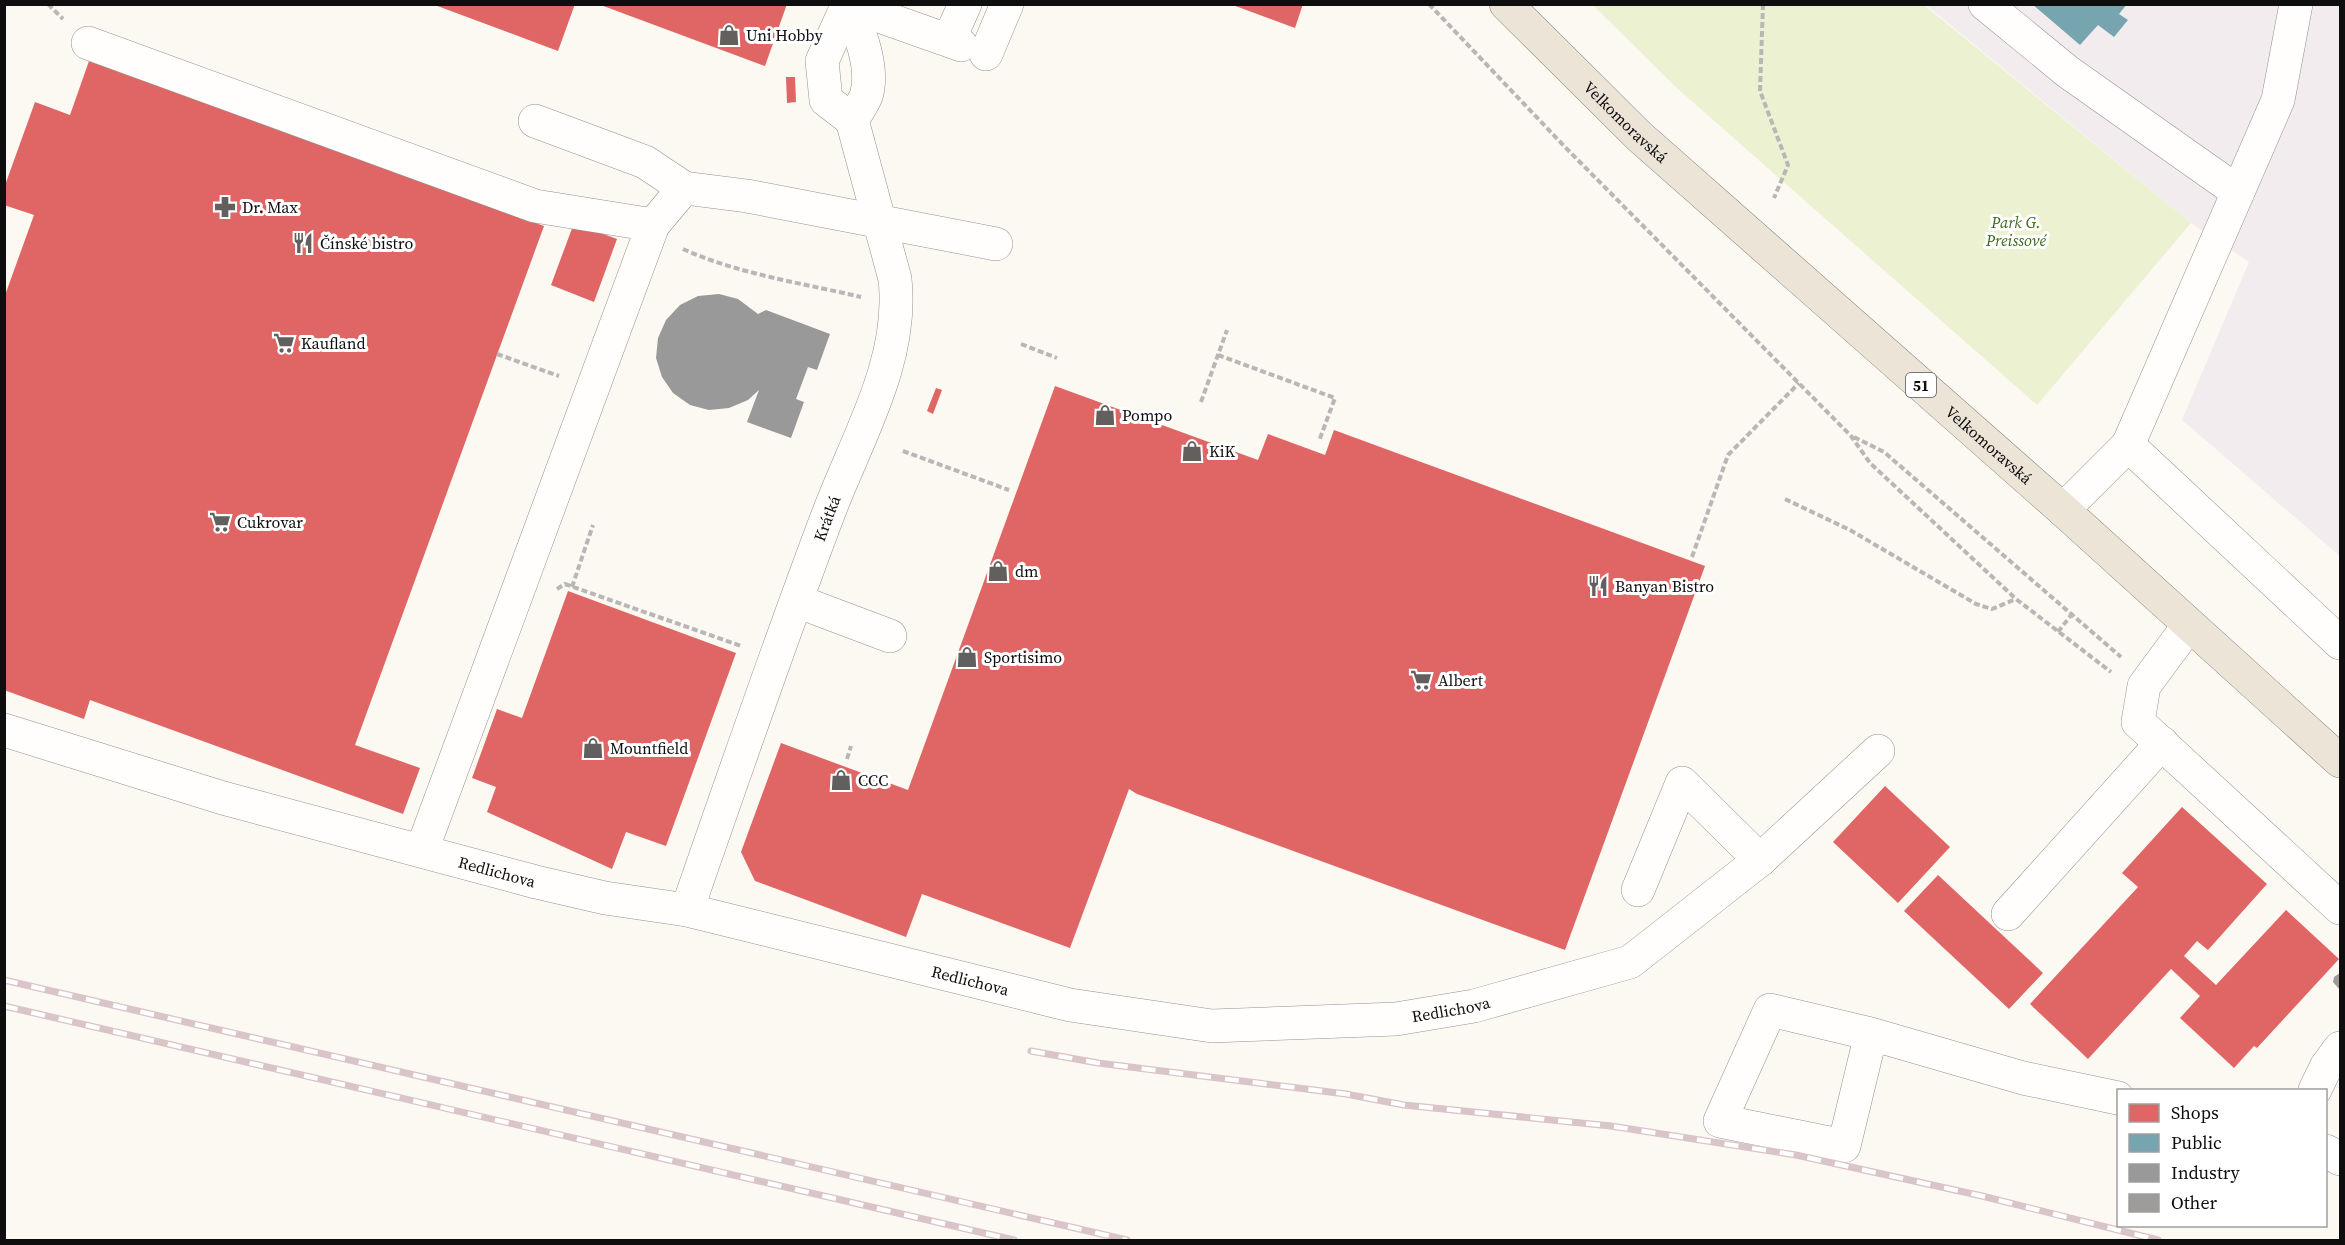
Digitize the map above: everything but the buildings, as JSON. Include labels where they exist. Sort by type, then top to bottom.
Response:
[{"type":"main road","name":"Velkomoravská","points":[[1506,4],[1640,137],[2063,510],[2340,761]]},
{"type":"lane","points":[[965,4],[965,46]]},
{"type":"lane","points":[[965,46],[1007,4]]},
{"type":"lane","points":[[1985,4],[2068,72],[2238,192]]},
{"type":"lane","points":[[2063,510],[2128,445],[2278,100],[2296,4]]},
{"type":"lane","points":[[848,5],[965,46]]},
{"type":"lane","points":[[848,5],[866,45],[866,96],[852,120],[826,100],[822,61],[848,5]]},
{"type":"lane","points":[[88,43],[535,206],[653,225]]},
{"type":"lane","name":"Krátká","points":[[687,910],[797,601],[876,395],[896,329],[898,303],[895,279],[852,120]]},
{"type":"lane","points":[[535,121],[645,162],[684,189],[747,196],[880,223],[935,230],[996,244]]},
{"type":"lane","points":[[422,850],[653,225],[684,189]]},
{"type":"lane","points":[[2128,445],[2340,643]]},
{"type":"lane","points":[[797,601],[890,636]]},
{"type":"lane","points":[[2189,625],[2144,686],[2138,722],[2340,908]]},
{"type":"lane","name":"Redlichova","points":[[4,730],[223,798],[605,898],[687,910],[1070,1005],[1212,1026],[1396,1019],[1474,1006],[1630,962],[1760,860],[1878,751]]},
{"type":"lane","points":[[2008,914],[2162,742]]},
{"type":"lane","points":[[1638,890],[1682,783],[1760,860]]},
{"type":"lane","points":[[1872,1034],[1844,1146],[1720,1121],[1770,1010],[1872,1034],[2023,1078],[2117,1098]]},
{"type":"lane","points":[[2315,1089],[2326,1066],[2340,1048]]},
{"type":"path","points":[[1429,4],[1566,147],[1851,436],[1870,463],[2016,599],[2118,678],[2144,686]]},
{"type":"path","points":[[1763,4],[1760,91],[1788,165],[1774,198]]},
{"type":"path","points":[[653,225],[670,243],[699,257],[866,298]]},
{"type":"path","points":[[1201,402],[1227,330]]},
{"type":"path","points":[[1021,344],[1057,358]]},
{"type":"path","points":[[497,354],[592,388]]},
{"type":"path","points":[[1218,355],[1335,398],[1319,441]]},
{"type":"path","points":[[1692,557],[1728,455],[1799,383]]},
{"type":"path","points":[[1851,436],[1884,452],[2123,659],[2144,686]]},
{"type":"path","points":[[903,451],[1010,490]]},
{"type":"path","points":[[1785,499],[1850,530],[1976,604],[1992,609],[2016,599]]},
{"type":"path","points":[[572,587],[593,525]]},
{"type":"path","points":[[518,589],[540,597],[565,584],[777,658]]},
{"type":"path","points":[[2058,632],[2072,614]]},
{"type":"path","points":[[667,627],[669,621]]},
{"type":"path","points":[[847,759],[850,746]]},
{"type":"shaded area","points":[[1926,5],[2340,5],[2340,556],[2182,420],[2249,262],[2191,223]]},
{"type":"green space","name":"Park G. Preissové","points":[[1593,5],[1924,5],[2191,223],[2037,405],[1678,89]]},
{"type":"railway","points":[[4,980],[1127,1240]]},
{"type":"railway","points":[[4,1006],[1014,1240]]},
{"type":"railway","points":[[1031,1051],[1098,1063],[1346,1094],[1404,1105],[1611,1126],[1796,1155],[1982,1196],[2158,1240]]},
{"type":"place","name":"Uni Hobby","points":[[729,35]]},
{"type":"place","name":"Dr. Max","points":[[225,207]]},
{"type":"place","name":"Čínské bistro","points":[[303,243]]},
{"type":"place","name":"Kaufland","points":[[284,343]]},
{"type":"place","name":"Pompo","points":[[1105,415]]},
{"type":"place","name":"KiK","points":[[1192,451]]},
{"type":"place","name":"Cukrovar","points":[[220,522]]},
{"type":"place","name":"dm","points":[[998,571]]},
{"type":"place","name":"Banyan Bistro","points":[[1598,586]]},
{"type":"place","name":"Sportisimo","points":[[967,657]]},
{"type":"place","name":"Albert","points":[[1421,680]]},
{"type":"place","name":"Mountfield","points":[[593,748]]},
{"type":"place","name":"CCC","points":[[841,780]]}]
